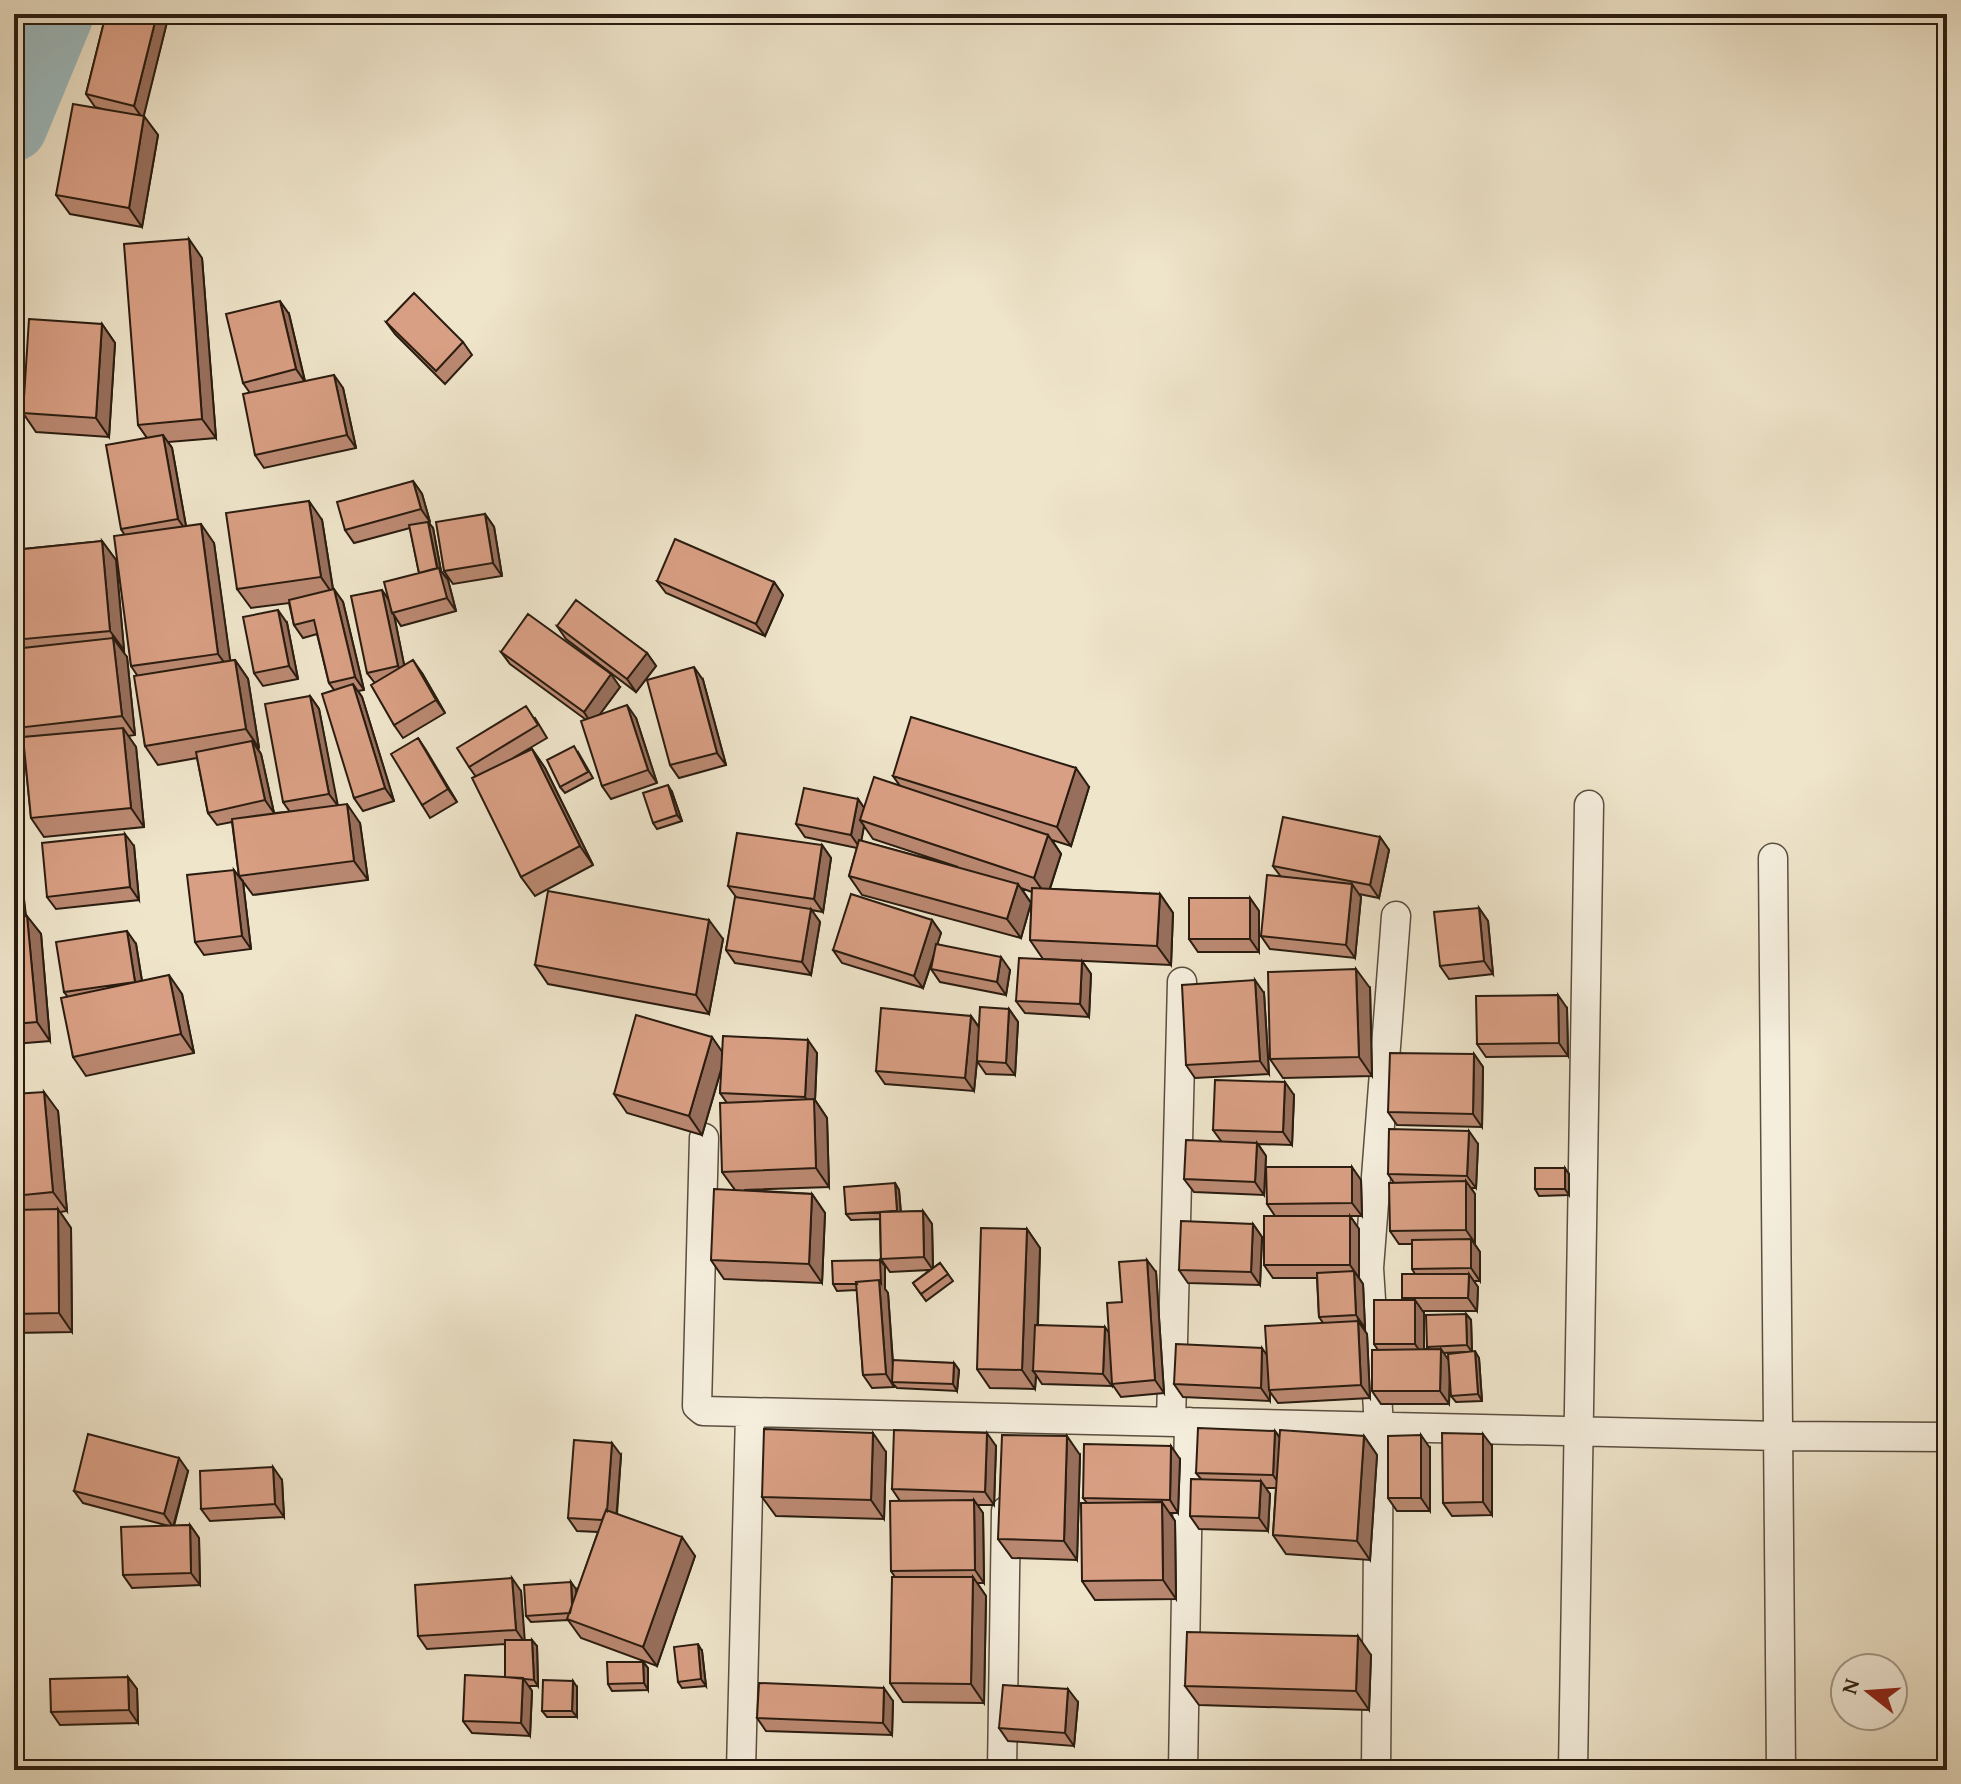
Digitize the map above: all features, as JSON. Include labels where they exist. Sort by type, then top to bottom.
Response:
[{"type":"street","points":[[1573,1770],[1589,805]]},
{"type":"street","points":[[1773,858],[1781,1770]]},
{"type":"street","points":[[1376,1770],[1379,1426],[1369,1268],[1396,916]]},
{"type":"street","points":[[1182,982],[1180,1422],[1183,1770]]},
{"type":"street","points":[[704,1138],[697,1406],[703,1411],[1779,1436],[1947,1437]]},
{"type":"street","points":[[741,1770],[750,1414]]},
{"type":"street","points":[[1007,1451],[1008,1419]]},
{"type":"street","points":[[1002,1770],[1007,1483]]},
{"type":"building","points":[[106,14],[157,14],[134,106],[86,94]]},
{"type":"building","points":[[73,104],[144,116],[129,208],[56,195]]},
{"type":"building","points":[[189,239],[202,419],[138,425],[124,244]]},
{"type":"building","points":[[414,293],[463,342],[436,371],[386,322]]},
{"type":"building","points":[[280,301],[296,369],[243,383],[226,314]]},
{"type":"building","points":[[29,319],[102,324],[96,418],[23,413]]},
{"type":"building","points":[[334,375],[347,435],[255,455],[243,394]]},
{"type":"building","points":[[163,435],[178,519],[121,529],[106,445]]},
{"type":"building","points":[[413,481],[421,509],[345,530],[337,502]]},
{"type":"building","points":[[309,501],[321,577],[237,589],[226,513]]},
{"type":"building","points":[[485,514],[493,563],[444,571],[436,522]]},
{"type":"building","points":[[428,522],[437,568],[419,573],[409,525]]},
{"type":"building","points":[[201,524],[218,654],[131,666],[114,536]]},
{"type":"building","points":[[675,539],[774,582],[756,624],[657,581]]},
{"type":"building","points":[[102,541],[110,631],[14,640],[14,550]]},
{"type":"building","points":[[439,568],[447,598],[392,613],[384,582]]},
{"type":"building","points":[[334,589],[355,677],[329,683],[314,620],[294,625],[289,600]]},
{"type":"building","points":[[382,590],[398,666],[367,673],[351,596]]},
{"type":"building","points":[[576,600],[647,653],[627,679],[557,626]]},
{"type":"building","points":[[278,610],[289,666],[254,673],[243,617]]},
{"type":"building","points":[[528,614],[611,674],[584,712],[501,652]]},
{"type":"building","points":[[113,638],[122,716],[17,728],[14,649]]},
{"type":"building","points":[[235,660],[246,729],[145,746],[134,676]]},
{"type":"building","points":[[413,660],[436,700],[394,725],[371,685]]},
{"type":"building","points":[[694,667],[717,753],[670,765],[647,680]]},
{"type":"building","points":[[353,684],[385,788],[354,798],[322,694]]},
{"type":"building","points":[[310,696],[329,794],[283,802],[265,704]]},
{"type":"building","points":[[627,705],[648,770],[602,786],[581,721]]},
{"type":"building","points":[[526,706],[538,725],[469,767],[457,748]]},
{"type":"building","points":[[911,717],[1076,768],[1057,827],[893,776]]},
{"type":"building","points":[[123,728],[131,808],[31,818],[23,737]]},
{"type":"building","points":[[418,738],[448,789],[422,805],[391,754]]},
{"type":"building","points":[[252,741],[265,800],[208,813],[196,752]]},
{"type":"building","points":[[574,746],[588,772],[560,787],[547,760]]},
{"type":"building","points":[[532,749],[580,846],[521,877],[472,778]]},
{"type":"building","points":[[874,777],[1048,835],[1034,878],[860,820]]},
{"type":"building","points":[[668,785],[677,815],[653,823],[643,793]]},
{"type":"building","points":[[804,788],[858,799],[851,835],[796,824]]},
{"type":"building","points":[[347,804],[354,861],[239,876],[232,819]]},
{"type":"building","points":[[1283,817],[1380,837],[1370,885],[1273,866]]},
{"type":"building","points":[[737,833],[822,845],[814,899],[728,886]]},
{"type":"building","points":[[125,834],[130,887],[47,897],[42,843]]},
{"type":"building","points":[[859,840],[1018,884],[1007,919],[849,876]]},
{"type":"building","points":[[234,870],[242,936],[195,942],[187,875]]},
{"type":"building","points":[[1267,875],[1352,884],[1346,945],[1261,936]]},
{"type":"building","points":[[14,880],[18,916],[14,916]]},
{"type":"building","points":[[1032,888],[1160,894],[1157,946],[1030,940]]},
{"type":"building","points":[[548,891],[709,920],[696,995],[535,965]]},
{"type":"building","points":[[851,894],[932,920],[914,976],[833,950]]},
{"type":"building","points":[[735,897],[811,909],[802,962],[726,950]]},
{"type":"building","points":[[1189,898],[1250,898],[1250,939],[1189,939]]},
{"type":"building","points":[[1479,908],[1484,961],[1440,966],[1434,912]]},
{"type":"building","points":[[27,916],[37,1022],[14,1024],[14,917]]},
{"type":"building","points":[[127,931],[135,982],[64,992],[56,942]]},
{"type":"building","points":[[936,944],[1001,957],[997,982],[931,969]]},
{"type":"building","points":[[1019,958],[1082,961],[1080,1004],[1016,1001]]},
{"type":"building","points":[[1356,969],[1359,1057],[1270,1059],[1268,972]]},
{"type":"building","points":[[169,975],[181,1034],[73,1057],[61,998]]},
{"type":"building","points":[[1255,980],[1260,1061],[1186,1065],[1182,985]]},
{"type":"building","points":[[1558,995],[1559,1043],[1477,1044],[1476,996]]},
{"type":"building","points":[[980,1007],[1009,1009],[1006,1063],[977,1061]]},
{"type":"building","points":[[881,1008],[971,1016],[965,1078],[876,1071]]},
{"type":"building","points":[[636,1015],[712,1037],[689,1116],[614,1094]]},
{"type":"building","points":[[723,1036],[808,1040],[805,1097],[720,1093]]},
{"type":"building","points":[[1390,1053],[1474,1054],[1473,1114],[1388,1112]]},
{"type":"building","points":[[1215,1080],[1285,1082],[1283,1132],[1213,1130]]},
{"type":"building","points":[[44,1092],[53,1192],[14,1196],[14,1094]]},
{"type":"building","points":[[814,1099],[816,1168],[722,1172],[720,1103]]},
{"type":"building","points":[[1389,1129],[1469,1131],[1467,1176],[1388,1174]]},
{"type":"building","points":[[1186,1140],[1257,1143],[1255,1182],[1184,1179]]},
{"type":"building","points":[[1266,1167],[1352,1167],[1352,1203],[1267,1204]]},
{"type":"building","points":[[1535,1168],[1565,1168],[1565,1189],[1535,1189]]},
{"type":"building","points":[[1466,1181],[1466,1230],[1390,1231],[1389,1183]]},
{"type":"building","points":[[895,1183],[897,1211],[846,1214],[844,1187]]},
{"type":"building","points":[[714,1189],[812,1194],[809,1264],[711,1260]]},
{"type":"building","points":[[58,1209],[59,1313],[14,1314],[14,1210]]},
{"type":"building","points":[[923,1211],[924,1257],[881,1259],[880,1212]]},
{"type":"building","points":[[1264,1216],[1350,1216],[1350,1265],[1264,1265]]},
{"type":"building","points":[[1181,1221],[1253,1224],[1251,1272],[1179,1270]]},
{"type":"building","points":[[981,1228],[1027,1229],[1022,1370],[977,1369]]},
{"type":"building","points":[[1471,1239],[1471,1268],[1412,1269],[1412,1240]]},
{"type":"building","points":[[880,1260],[881,1283],[879,1280],[833,1284],[832,1261]]},
{"type":"building","points":[[1147,1260],[1155,1380],[1112,1384],[1107,1303],[1122,1302],[1119,1262]]},
{"type":"building","points":[[940,1263],[948,1274],[921,1294],[913,1283]]},
{"type":"building","points":[[1354,1271],[1356,1315],[1319,1317],[1317,1273]]},
{"type":"building","points":[[1402,1274],[1469,1274],[1468,1298],[1402,1298]]},
{"type":"building","points":[[879,1280],[886,1374],[863,1375],[856,1282]]},
{"type":"building","points":[[1374,1300],[1415,1300],[1415,1344],[1374,1344]]},
{"type":"building","points":[[1466,1314],[1467,1345],[1427,1347],[1426,1315]]},
{"type":"building","points":[[1358,1321],[1361,1385],[1269,1390],[1265,1326]]},
{"type":"building","points":[[1035,1325],[1105,1327],[1103,1374],[1033,1371]]},
{"type":"building","points":[[1176,1344],[1262,1348],[1261,1388],[1174,1384]]},
{"type":"building","points":[[1441,1349],[1440,1391],[1372,1391],[1372,1350]]},
{"type":"building","points":[[1475,1351],[1478,1394],[1451,1396],[1448,1354]]},
{"type":"building","points":[[893,1360],[954,1363],[953,1384],[892,1382]]},
{"type":"building","points":[[1198,1428],[1275,1431],[1273,1475],[1196,1473]]},
{"type":"building","points":[[764,1429],[873,1433],[871,1500],[762,1497]]},
{"type":"building","points":[[894,1430],[987,1433],[985,1492],[892,1489]]},
{"type":"building","points":[[1280,1430],[1364,1436],[1357,1541],[1273,1535]]},
{"type":"building","points":[[1442,1433],[1483,1434],[1483,1502],[1443,1503]]},
{"type":"building","points":[[88,1434],[179,1458],[164,1514],[74,1491]]},
{"type":"building","points":[[1002,1435],[1067,1436],[1064,1541],[998,1539]]},
{"type":"building","points":[[1421,1435],[1421,1498],[1388,1498],[1388,1436]]},
{"type":"building","points":[[574,1440],[612,1443],[607,1511],[602,1520],[568,1518]]},
{"type":"building","points":[[1084,1444],[1171,1446],[1170,1500],[1083,1498]]},
{"type":"building","points":[[273,1467],[275,1504],[201,1509],[200,1471]]},
{"type":"building","points":[[1191,1479],[1261,1481],[1259,1518],[1190,1516]]},
{"type":"building","points":[[974,1500],[975,1570],[891,1571],[890,1501]]},
{"type":"building","points":[[1162,1502],[1163,1580],[1082,1581],[1081,1503]]},
{"type":"building","points":[[606,1510],[682,1537],[643,1647],[567,1619]]},
{"type":"building","points":[[190,1525],[191,1573],[123,1575],[121,1527]]},
{"type":"building","points":[[892,1577],[973,1577],[971,1684],[890,1683]]},
{"type":"building","points":[[512,1578],[516,1630],[418,1636],[415,1585]]},
{"type":"building","points":[[571,1582],[570,1613],[526,1616],[524,1585]]},
{"type":"building","points":[[1187,1632],[1358,1636],[1356,1691],[1185,1686]]},
{"type":"building","points":[[505,1640],[532,1640],[534,1680],[505,1677]]},
{"type":"building","points":[[698,1644],[701,1679],[678,1682],[674,1647]]},
{"type":"building","points":[[607,1662],[643,1662],[644,1683],[608,1684]]},
{"type":"building","points":[[465,1675],[523,1678],[521,1723],[463,1721]]},
{"type":"building","points":[[128,1677],[129,1710],[51,1712],[50,1679]]},
{"type":"building","points":[[543,1680],[573,1681],[572,1711],[542,1711]]},
{"type":"building","points":[[759,1683],[884,1688],[883,1723],[757,1718]]},
{"type":"building","points":[[1003,1685],[1068,1689],[1065,1733],[999,1728]]},
{"type":"waterway","points":[[14,128],[61,14]]}]
